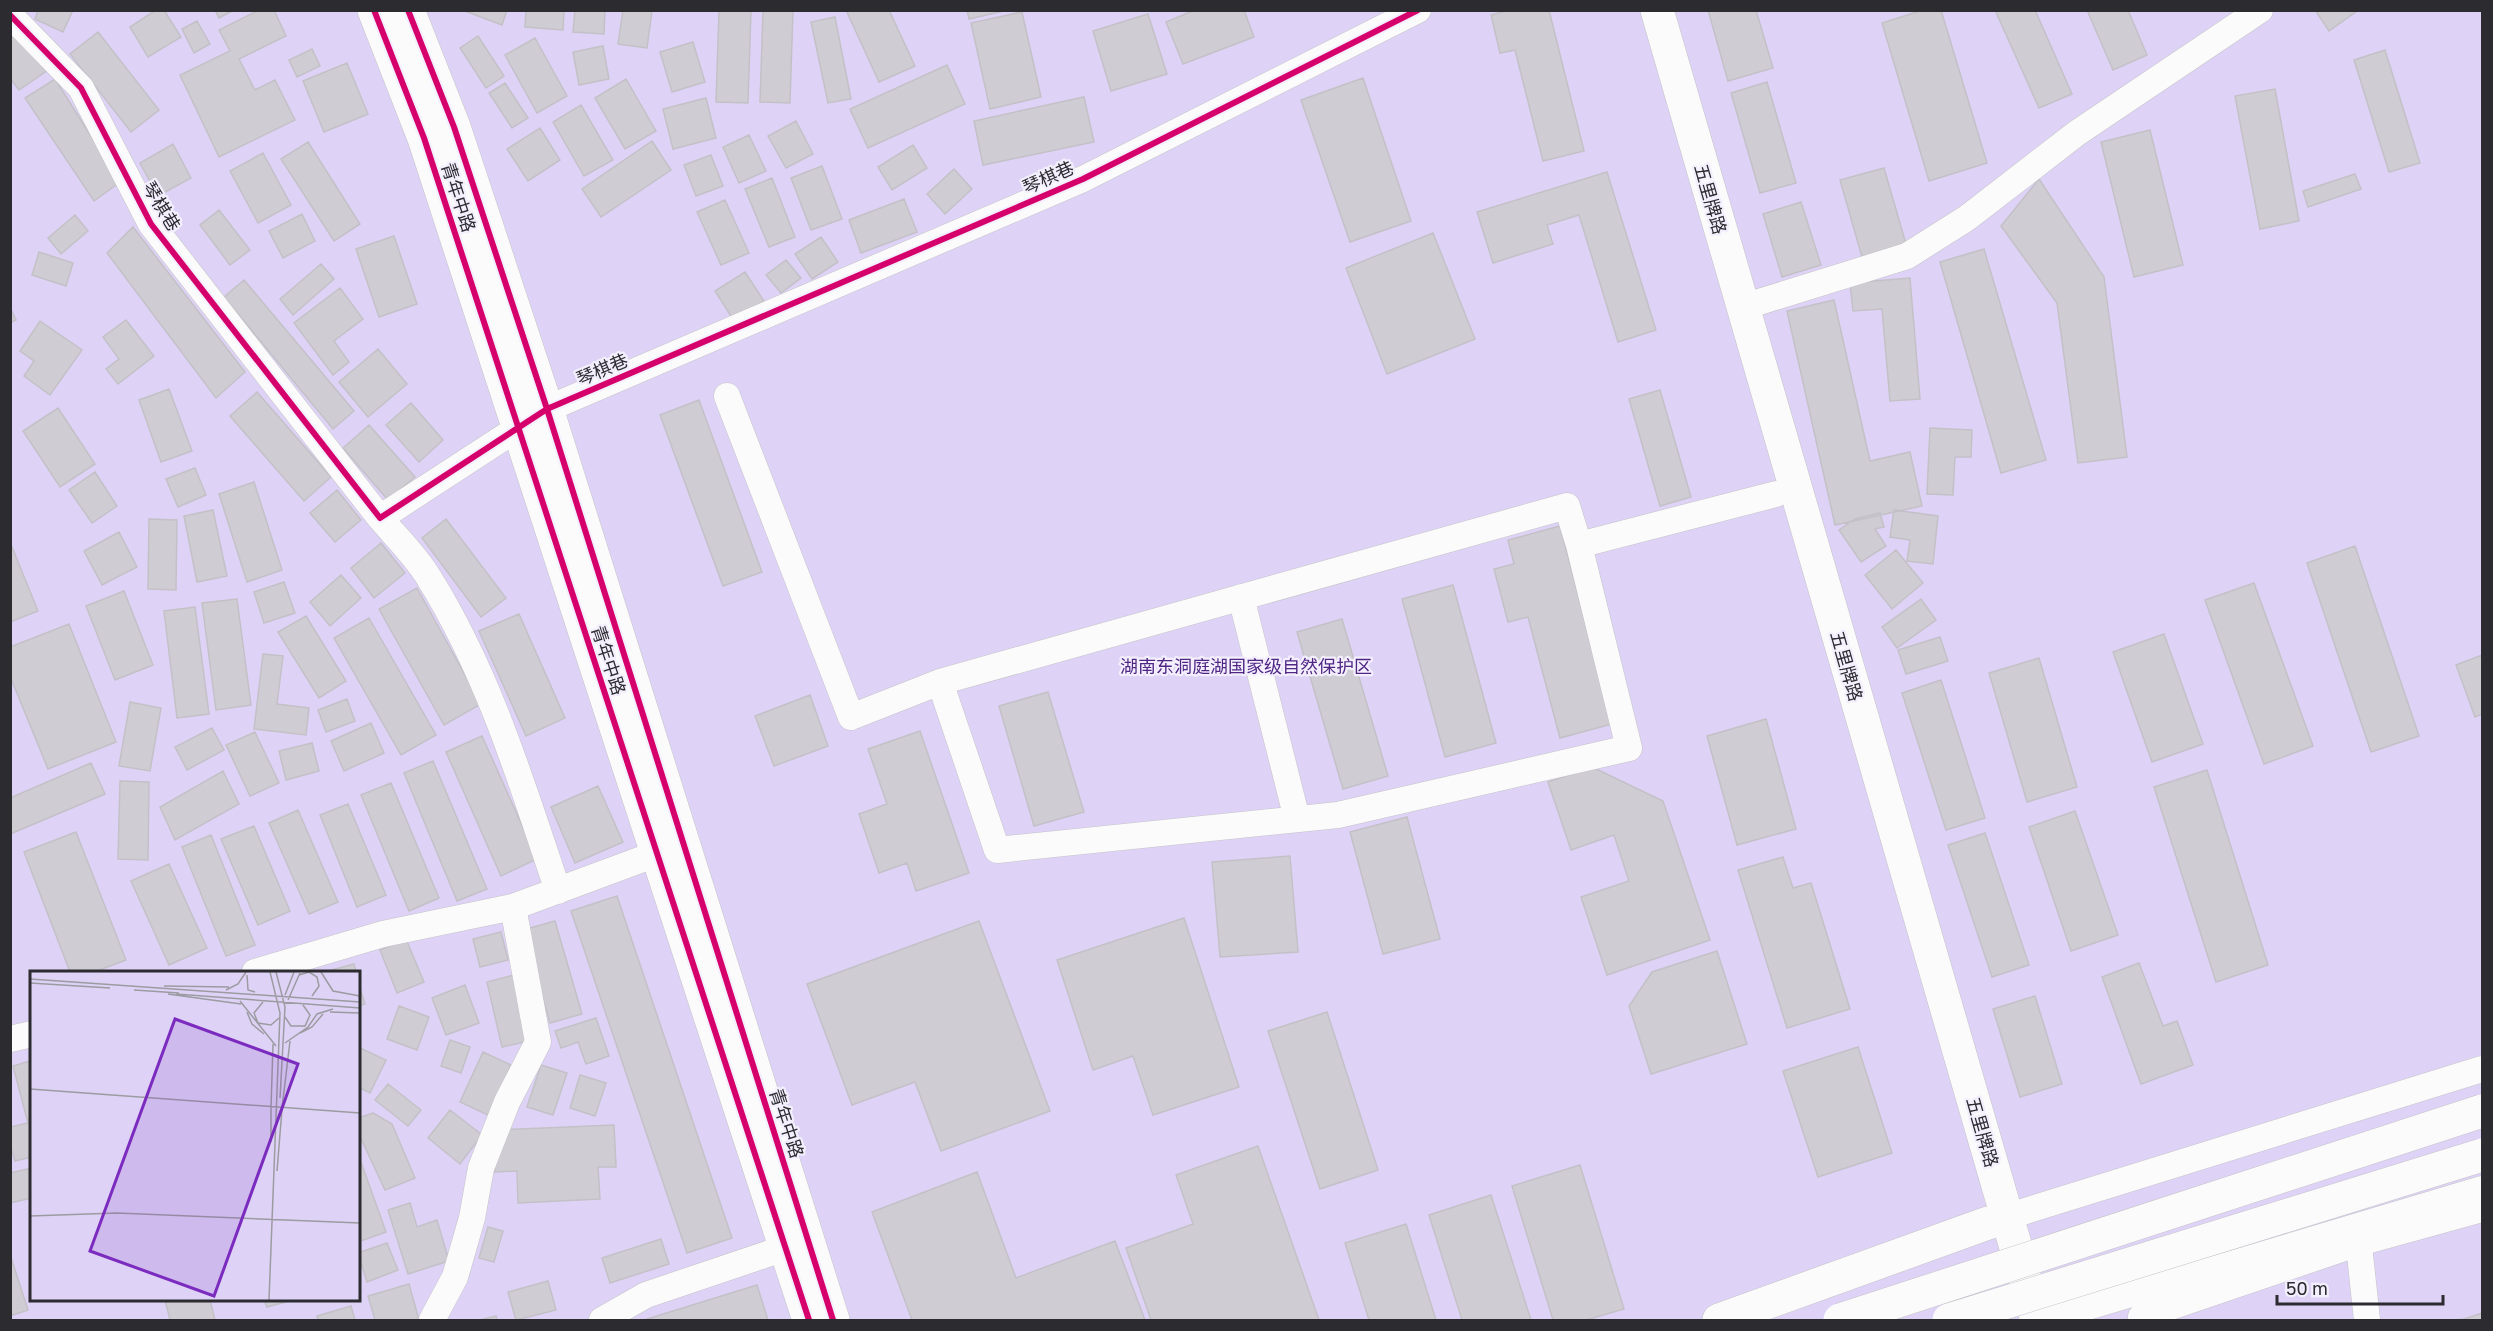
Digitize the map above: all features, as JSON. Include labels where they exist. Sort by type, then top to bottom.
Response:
[{"type":"main road","name":"青年中路","points":[[374,10],[424,138],[808,1320]]},
{"type":"main road","name":"青年中路","points":[[408,10],[454,127],[547,409],[833,1320]]},
{"type":"main road","name":"五里牌路","points":[[1636,10],[1776,494],[1997,1219],[2037,1320]]},
{"type":"main road","name":"五里牌路","points":[[1657,10],[1743,308],[1997,1219],[2016,1320]]},
{"type":"main road","points":[[1840,1320],[2482,1111]]},
{"type":"main road","points":[[1949,1320],[2482,1155]]},
{"type":"main road","points":[[1719,1320],[1997,1219]]},
{"type":"street","name":"琴棋巷","points":[[10,15],[81,88],[151,224],[380,518],[547,409],[1083,179],[1418,10]]},
{"type":"street","points":[[1743,308],[1907,256],[1967,218],[2077,134],[2260,10]]},
{"type":"street","points":[[727,396],[851,717],[940,682],[1568,506],[1629,748],[1338,815],[997,850],[940,682]]},
{"type":"street","points":[[1579,546],[1776,494]]},
{"type":"street","points":[[380,518],[428,575],[465,640],[499,719],[558,891]]},
{"type":"street","points":[[1241,597],[1297,819]]},
{"type":"street","points":[[258,971],[383,934],[513,907],[656,854]]},
{"type":"street","points":[[432,1320],[455,1277],[472,1218],[481,1168],[507,1102],[538,1042],[513,907]]},
{"type":"street","points":[[10,1039],[30,1034]]},
{"type":"street","points":[[1997,1219],[2482,1069]]},
{"type":"street","points":[[2141,1317],[2482,1189]]},
{"type":"street","points":[[2044,1320],[2358,1235],[2482,1209]]},
{"type":"street","points":[[2358,1235],[2367,1320]]},
{"type":"street","points":[[602,1320],[646,1295],[785,1248]]},
{"type":"green space","name":"湖南东洞庭湖国家级自然保护区","points":[[10,11],[2482,11],[2482,1320],[11,1320]]},
{"type":"building","points":[[38,10],[73,10],[63,32],[35,19]]},
{"type":"building","points":[[156,10],[164,10],[181,37],[148,57],[130,27]]},
{"type":"building","points":[[215,10],[234,10],[219,18]]},
{"type":"building","points":[[259,10],[274,10],[286,36],[239,59],[255,90],[275,80],[295,120],[219,157],[180,75],[230,51],[219,30]]},
{"type":"building","points":[[462,10],[507,10],[502,25]]},
{"type":"building","points":[[526,10],[564,10],[563,30],[525,27]]},
{"type":"building","points":[[575,10],[605,10],[604,34],[573,32]]},
{"type":"building","points":[[623,10],[652,11],[647,48],[618,44]]},
{"type":"building","points":[[719,10],[751,10],[748,103],[716,102]]},
{"type":"building","points":[[763,10],[793,10],[790,103],[760,102]]},
{"type":"building","points":[[846,10],[889,10],[915,66],[879,82]]},
{"type":"building","points":[[967,10],[1008,10],[969,19]]},
{"type":"building","points":[[1195,10],[1244,10],[1254,37],[1183,64],[1166,22]]},
{"type":"building","points":[[1510,10],[1549,10],[1584,151],[1543,161],[1515,50],[1500,53],[1491,15]]},
{"type":"building","points":[[1708,10],[1756,10],[1773,68],[1728,81]]},
{"type":"building","points":[[1923,10],[1941,10],[1987,163],[1929,181],[1882,23]]},
{"type":"building","points":[[1995,10],[2035,10],[2072,94],[2039,108]]},
{"type":"building","points":[[2087,10],[2128,10],[2147,55],[2113,70]]},
{"type":"building","points":[[2315,10],[2357,10],[2357,11],[2329,31]]},
{"type":"building","points":[[1022,12],[1041,97],[990,109],[971,23]]},
{"type":"building","points":[[1148,14],[1167,74],[1111,91],[1093,31]]},
{"type":"building","points":[[835,17],[851,99],[828,103],[811,22]]},
{"type":"building","points":[[197,21],[210,44],[194,53],[182,29]]},
{"type":"building","points":[[10,27],[48,70],[19,90],[10,78]]},
{"type":"building","points":[[98,32],[159,110],[131,132],[70,54]]},
{"type":"building","points":[[478,36],[504,76],[486,88],[460,48]]},
{"type":"building","points":[[535,38],[567,96],[537,113],[505,55]]},
{"type":"building","points":[[693,42],[705,82],[672,92],[660,52]]},
{"type":"building","points":[[603,46],[609,79],[579,85],[573,52]]},
{"type":"building","points":[[312,49],[320,66],[297,77],[289,60]]},
{"type":"building","points":[[2385,50],[2420,163],[2389,172],[2354,60]]},
{"type":"building","points":[[347,63],[368,114],[324,132],[303,81]]},
{"type":"building","points":[[947,65],[965,104],[868,148],[850,109]]},
{"type":"building","points":[[1363,78],[1411,221],[1350,242],[1301,100]]},
{"type":"building","points":[[55,79],[120,182],[94,201],[25,98]]},
{"type":"building","points":[[626,79],[656,131],[625,149],[595,98]]},
{"type":"building","points":[[1767,82],[1796,183],[1760,193],[1731,93]]},
{"type":"building","points":[[505,83],[528,118],[512,128],[489,93]]},
{"type":"building","points":[[2275,89],[2299,221],[2260,229],[2235,96]]},
{"type":"building","points":[[1084,97],[1094,142],[983,165],[974,121]]},
{"type":"building","points":[[706,98],[716,138],[673,149],[663,109]]},
{"type":"building","points":[[581,105],[613,160],[584,176],[553,122]]},
{"type":"building","points":[[796,121],[813,154],[786,168],[768,136]]},
{"type":"building","points":[[540,128],[560,160],[528,181],[507,149]]},
{"type":"building","points":[[2150,130],[2183,265],[2134,277],[2101,142]]},
{"type":"building","points":[[749,135],[766,171],[739,183],[723,147]]},
{"type":"building","points":[[652,141],[671,170],[601,217],[582,189]]},
{"type":"building","points":[[308,142],[360,224],[334,241],[281,159]]},
{"type":"building","points":[[173,144],[191,178],[158,196],[140,163]]},
{"type":"building","points":[[913,145],[927,168],[892,190],[878,167]]},
{"type":"building","points":[[263,153],[291,205],[258,223],[230,171]]},
{"type":"building","points":[[711,155],[723,186],[696,196],[684,165]]},
{"type":"building","points":[[822,166],[842,219],[811,230],[791,178]]},
{"type":"building","points":[[1884,168],[1906,244],[1862,257],[1840,180]]},
{"type":"building","points":[[954,169],[972,189],[945,214],[927,194]]},
{"type":"building","points":[[1607,172],[1656,330],[1618,342],[1579,215],[1547,225],[1553,244],[1493,263],[1477,212]]},
{"type":"building","points":[[2355,174],[2361,189],[2308,207],[2303,191]]},
{"type":"building","points":[[772,178],[795,237],[769,247],[745,189]]},
{"type":"building","points":[[2039,179],[2104,277],[2127,457],[2078,463],[2057,303],[2001,226]]},
{"type":"building","points":[[904,199],[917,232],[861,253],[849,220]]},
{"type":"building","points":[[725,200],[749,253],[721,265],[697,212]]},
{"type":"building","points":[[1801,202],[1821,265],[1782,277],[1763,214]]},
{"type":"building","points":[[219,210],[250,250],[230,265],[200,225]]},
{"type":"building","points":[[302,214],[315,241],[283,258],[269,231]]},
{"type":"building","points":[[75,215],[88,231],[61,254],[48,238]]},
{"type":"building","points":[[133,227],[245,372],[216,398],[107,253]]},
{"type":"building","points":[[1433,233],[1475,339],[1387,374],[1346,268]]},
{"type":"building","points":[[394,236],[417,304],[379,317],[356,249]]},
{"type":"building","points":[[821,237],[838,262],[812,279],[795,254]]},
{"type":"building","points":[[1984,249],[2046,460],[2001,473],[1940,262]]},
{"type":"building","points":[[39,252],[73,263],[66,286],[32,275]]},
{"type":"building","points":[[786,260],[801,278],[781,293],[766,275]]},
{"type":"building","points":[[321,264],[334,279],[293,315],[280,299]]},
{"type":"building","points":[[745,272],[764,301],[734,321],[715,291]]},
{"type":"building","points":[[1910,278],[1920,399],[1890,401],[1882,309],[1853,311],[1850,283]]},
{"type":"building","points":[[244,280],[354,411],[333,429],[224,297]]},
{"type":"building","points":[[340,288],[363,319],[334,341],[349,362],[333,375],[294,323]]},
{"type":"building","points":[[1834,300],[1870,461],[1910,452],[1922,506],[1835,525],[1787,311]]},
{"type":"building","points":[[10,307],[16,320],[10,323]]},
{"type":"building","points":[[126,320],[154,356],[118,384],[106,369],[119,359],[103,337]]},
{"type":"building","points":[[40,321],[82,350],[50,395],[24,376],[34,361],[20,351]]},
{"type":"building","points":[[378,349],[407,384],[368,417],[339,382]]},
{"type":"building","points":[[169,389],[192,451],[161,462],[139,400]]},
{"type":"building","points":[[1660,390],[1691,497],[1660,506],[1629,399]]},
{"type":"building","points":[[257,392],[331,477],[304,501],[230,416]]},
{"type":"building","points":[[699,400],[762,572],[723,586],[660,415]]},
{"type":"building","points":[[411,403],[443,440],[419,462],[386,425]]},
{"type":"building","points":[[58,408],[95,464],[60,487],[23,431]]},
{"type":"building","points":[[369,425],[415,477],[388,500],[343,448]]},
{"type":"building","points":[[1930,428],[1972,430],[1971,457],[1955,457],[1953,495],[1927,494]]},
{"type":"building","points":[[195,468],[206,495],[178,507],[166,479]]},
{"type":"building","points":[[95,472],[117,506],[92,523],[69,490]]},
{"type":"building","points":[[254,482],[282,570],[247,582],[219,494]]},
{"type":"building","points":[[337,490],[361,520],[335,542],[310,513]]},
{"type":"building","points":[[213,510],[227,576],[197,582],[184,516]]},
{"type":"building","points":[[1894,510],[1938,516],[1933,564],[1907,561],[1910,540],[1890,537]]},
{"type":"building","points":[[1880,513],[1884,527],[1875,529],[1886,546],[1861,562],[1839,530],[1855,519]]},
{"type":"building","points":[[149,519],[177,520],[176,590],[148,589]]},
{"type":"building","points":[[446,519],[506,598],[481,617],[422,538]]},
{"type":"building","points":[[1560,526],[1612,724],[1560,738],[1528,617],[1508,622],[1494,569],[1514,564],[1508,540]]},
{"type":"building","points":[[119,532],[137,567],[102,585],[84,551]]},
{"type":"building","points":[[10,542],[38,611],[10,622]]},
{"type":"building","points":[[381,543],[405,573],[374,598],[351,568]]},
{"type":"building","points":[[2355,546],[2419,736],[2371,752],[2307,563]]},
{"type":"building","points":[[1896,550],[1923,583],[1892,609],[1865,575]]},
{"type":"building","points":[[341,575],[361,598],[330,626],[310,602]]},
{"type":"building","points":[[284,582],[295,613],[264,623],[254,592]]},
{"type":"building","points":[[2254,583],[2313,746],[2264,764],[2205,600]]},
{"type":"building","points":[[1453,585],[1496,743],[1445,757],[1402,599]]},
{"type":"building","points":[[417,588],[481,704],[444,725],[379,609]]},
{"type":"building","points":[[124,591],[153,665],[115,680],[86,606]]},
{"type":"building","points":[[237,599],[251,705],[216,710],[202,603]]},
{"type":"building","points":[[1921,599],[1936,620],[1897,648],[1882,627]]},
{"type":"building","points":[[195,607],[209,714],[177,718],[164,611]]},
{"type":"building","points":[[519,614],[565,718],[526,736],[479,631]]},
{"type":"building","points":[[306,616],[346,681],[319,698],[278,632]]},
{"type":"building","points":[[369,618],[436,735],[401,755],[334,638]]},
{"type":"building","points":[[1342,619],[1388,776],[1343,789],[1297,632]]},
{"type":"building","points":[[69,624],[116,742],[48,769],[10,676],[10,647]]},
{"type":"building","points":[[2164,634],[2203,744],[2152,762],[2113,652]]},
{"type":"building","points":[[1940,637],[1948,661],[1906,674],[1898,650]]},
{"type":"building","points":[[263,654],[283,656],[277,704],[309,708],[306,735],[254,729]]},
{"type":"building","points":[[2482,655],[2482,714],[2475,717],[2456,665]]},
{"type":"building","points":[[2039,658],[2077,787],[2027,802],[1989,673]]},
{"type":"building","points":[[1941,680],[1985,818],[1946,830],[1902,693]]},
{"type":"building","points":[[1048,692],[1084,812],[1034,826],[999,706]]},
{"type":"building","points":[[810,695],[828,746],[774,766],[755,716]]},
{"type":"building","points":[[347,699],[355,721],[326,732],[318,710]]},
{"type":"building","points":[[130,702],[161,708],[150,771],[119,766]]},
{"type":"building","points":[[1766,719],[1796,829],[1737,845],[1707,736]]},
{"type":"building","points":[[371,723],[384,753],[344,771],[331,741]]},
{"type":"building","points":[[212,728],[224,750],[187,770],[175,747]]},
{"type":"building","points":[[920,731],[969,873],[916,891],[907,863],[879,873],[859,814],[887,804],[868,749]]},
{"type":"building","points":[[255,732],[279,783],[250,796],[226,745]]},
{"type":"building","points":[[482,736],[537,859],[501,876],[446,752]]},
{"type":"building","points":[[312,743],[319,771],[286,780],[279,751]]},
{"type":"building","points":[[433,761],[487,889],[457,901],[404,773]]},
{"type":"building","points":[[91,763],[105,794],[10,834],[10,798]]},
{"type":"building","points":[[1592,767],[1663,801],[1710,940],[1607,975],[1581,897],[1629,881],[1614,835],[1571,850],[1548,782]]},
{"type":"building","points":[[2207,770],[2268,965],[2216,982],[2154,787]]},
{"type":"building","points":[[223,771],[239,804],[175,840],[160,807]]},
{"type":"building","points":[[120,781],[149,782],[148,860],[118,859]]},
{"type":"building","points":[[391,783],[439,898],[409,911],[361,795]]},
{"type":"building","points":[[598,786],[623,842],[575,863],[551,807]]},
{"type":"building","points":[[348,804],[386,895],[357,907],[320,815]]},
{"type":"building","points":[[298,810],[338,902],[309,914],[269,823]]},
{"type":"building","points":[[2075,811],[2118,935],[2071,951],[2029,827]]},
{"type":"building","points":[[1407,817],[1440,939],[1383,954],[1350,832]]},
{"type":"building","points":[[254,826],[290,911],[258,925],[221,839]]},
{"type":"building","points":[[76,832],[126,960],[97,971],[70,971],[24,852]]},
{"type":"building","points":[[1985,833],[2029,965],[1992,977],[1948,845]]},
{"type":"building","points":[[211,835],[255,945],[226,956],[182,847]]},
{"type":"building","points":[[1290,856],[1298,952],[1220,957],[1212,862]]},
{"type":"building","points":[[1783,857],[1793,888],[1811,883],[1850,1009],[1787,1028],[1738,870]]},
{"type":"building","points":[[169,864],[207,948],[169,965],[131,881]]},
{"type":"building","points":[[617,896],[732,1238],[687,1253],[571,911]]},
{"type":"building","points":[[1184,918],[1239,1087],[1153,1115],[1133,1056],[1093,1070],[1057,960]]},
{"type":"building","points":[[555,921],[582,1014],[550,1023],[523,930]]},
{"type":"building","points":[[979,921],[1050,1111],[941,1151],[915,1082],[852,1105],[807,984]]},
{"type":"building","points":[[501,932],[508,960],[480,967],[473,939]]},
{"type":"building","points":[[406,939],[424,982],[397,993],[380,950]]},
{"type":"building","points":[[1717,951],[1747,1044],[1651,1074],[1629,1006],[1652,972]]},
{"type":"building","points":[[2139,963],[2163,1026],[2177,1021],[2193,1065],[2141,1084],[2102,977]]},
{"type":"building","points":[[354,964],[356,971],[328,971]]},
{"type":"building","points":[[514,975],[529,1041],[502,1047],[487,982]]},
{"type":"building","points":[[465,985],[479,1023],[446,1035],[432,998]]},
{"type":"building","points":[[360,988],[365,1004],[360,1005]]},
{"type":"building","points":[[2035,996],[2062,1084],[2020,1097],[1993,1009]]},
{"type":"building","points":[[399,1006],[429,1017],[417,1050],[387,1039]]},
{"type":"building","points":[[1327,1012],[1378,1170],[1320,1189],[1268,1031]]},
{"type":"building","points":[[596,1018],[609,1056],[586,1064],[578,1042],[561,1048],[555,1031]]},
{"type":"building","points":[[450,1040],[470,1047],[461,1073],[441,1066]]},
{"type":"building","points":[[1858,1047],[1892,1153],[1818,1177],[1783,1071]]},
{"type":"building","points":[[360,1048],[386,1060],[370,1093],[360,1088]]},
{"type":"building","points":[[483,1052],[511,1065],[488,1115],[460,1102]]},
{"type":"building","points":[[30,1061],[30,1157],[15,1161],[10,1145],[10,1127],[28,1123],[13,1066]]},
{"type":"building","points":[[541,1065],[567,1073],[553,1115],[527,1107]]},
{"type":"building","points":[[580,1075],[606,1083],[595,1116],[570,1108]]},
{"type":"building","points":[[388,1084],[421,1110],[408,1126],[375,1100]]},
{"type":"building","points":[[450,1110],[482,1135],[460,1164],[428,1138]]},
{"type":"building","points":[[373,1113],[392,1124],[415,1178],[385,1190],[360,1136],[360,1117]]},
{"type":"building","points":[[614,1125],[616,1167],[598,1167],[600,1199],[518,1203],[517,1171],[495,1172],[494,1130]]},
{"type":"building","points":[[1258,1146],[1319,1320],[1151,1320],[1126,1248],[1193,1224],[1176,1175]]},
{"type":"building","points":[[360,1162],[386,1232],[360,1241]]},
{"type":"building","points":[[1580,1165],[1624,1309],[1586,1320],[1553,1320],[1512,1186]]},
{"type":"building","points":[[30,1168],[30,1198],[10,1203],[10,1173]]},
{"type":"building","points":[[977,1172],[1016,1278],[1115,1241],[1145,1320],[912,1320],[872,1212]]},
{"type":"building","points":[[1491,1195],[1531,1320],[1462,1320],[1429,1215]]},
{"type":"building","points":[[410,1203],[417,1227],[437,1220],[449,1261],[408,1274],[388,1210]]},
{"type":"building","points":[[1406,1224],[1436,1320],[1369,1320],[1345,1243]]},
{"type":"building","points":[[488,1227],[503,1231],[494,1262],[479,1258]]},
{"type":"building","points":[[661,1239],[669,1264],[610,1283],[602,1258]]},
{"type":"building","points":[[387,1243],[398,1270],[367,1282],[360,1252]]},
{"type":"building","points":[[10,1254],[28,1310],[10,1316]]},
{"type":"building","points":[[548,1281],[556,1310],[516,1320],[508,1292]]},
{"type":"building","points":[[409,1284],[419,1320],[375,1320],[368,1296]]},
{"type":"building","points":[[757,1285],[768,1320],[644,1320]]},
{"type":"building","points":[[165,1301],[210,1301],[215,1320],[170,1320]]},
{"type":"building","points":[[264,1301],[289,1301],[267,1307]]},
{"type":"building","points":[[351,1306],[355,1320],[318,1320],[317,1316]]},
{"type":"building","points":[[2482,1313],[2482,1320],[2454,1320],[2464,1319]]},
{"type":"building","points":[[496,1316],[497,1320],[480,1320]]},
{"type":"cycle path","points":[[374,10],[424,138],[809,1320]]},
{"type":"cycle path","points":[[408,10],[454,127],[547,409],[833,1320]]},
{"type":"cycle path","points":[[10,15],[81,88],[151,224],[380,518],[547,409],[1083,179],[1418,10]]}]
